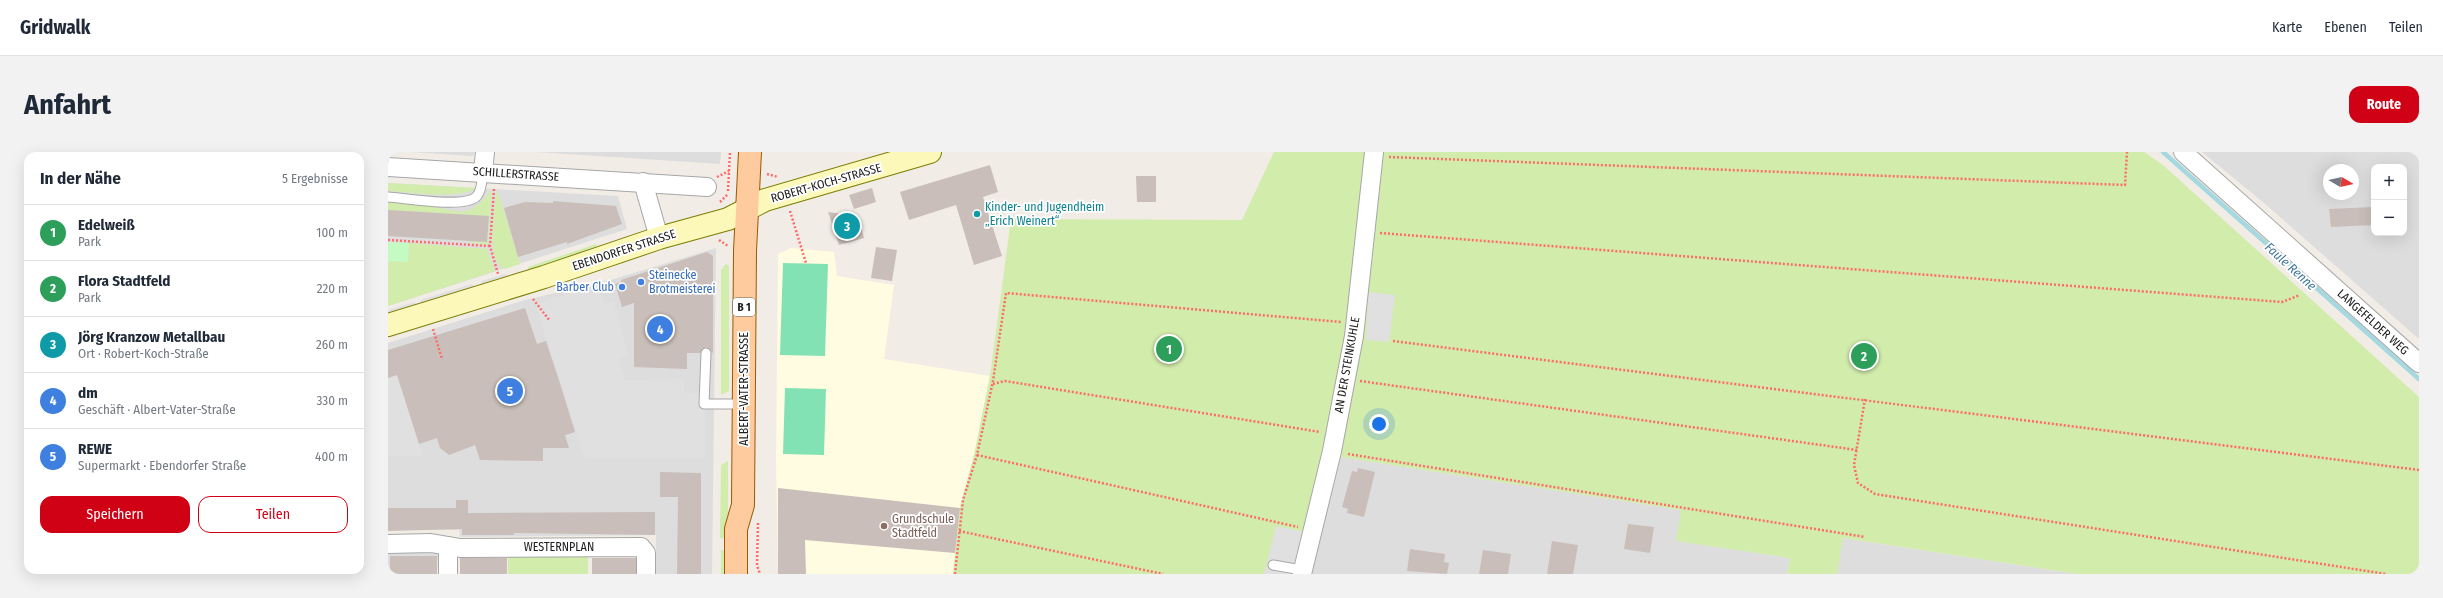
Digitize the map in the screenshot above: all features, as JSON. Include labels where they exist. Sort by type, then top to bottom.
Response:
[{"type":"main road","name":"ALBERT-VATER-STRASSE","points":[[736,574],[736,528],[742,505],[746,210],[750,152]]},
{"type":"main road","name":"ALBERT-VATER-STRASSE","points":[[742,505],[750,527],[749,574]]},
{"type":"street","points":[[485,152],[490,173]]},
{"type":"street","name":"ROBERT-KOCH-STRASSE","points":[[746,210],[765,200],[930,152]]},
{"type":"street","name":"LANGEFELDER WEG","points":[[2183,152],[2419,363]]},
{"type":"street","name":"AN DER STEINKUHLE","points":[[1302,574],[1332,451],[1354,336],[1374,154]]},
{"type":"street","name":"SCHILLERSTRASSE","points":[[388,167],[707,187]]},
{"type":"street","points":[[643,182],[658,238]]},
{"type":"street","name":"EBENDORFER STRASSE","points":[[388,325],[544,277],[658,238],[728,219],[746,210]]},
{"type":"street","name":"WESTERNPLAN","points":[[388,544],[431,544],[448,546],[641,547],[646,553],[646,574]]},
{"type":"street","points":[[448,546],[448,574]]},
{"type":"lane","points":[[388,197],[461,203],[478,195],[490,173]]},
{"type":"lane","points":[[706,353],[704,404],[744,404]]},
{"type":"lane","points":[[1273,565],[1296,569],[1302,574]]},
{"type":"path","points":[[715,204],[728,194],[730,152]]},
{"type":"path","points":[[1374,154],[2125,185],[2127,152]]},
{"type":"path","points":[[490,173],[490,246],[498,275]]},
{"type":"path","points":[[790,210],[806,263]]},
{"type":"path","points":[[1365,232],[2282,302],[2300,295]]},
{"type":"path","points":[[399,241],[400,236]]},
{"type":"path","points":[[430,238],[430,243]]},
{"type":"path","points":[[713,238],[726,244],[732,250]]},
{"type":"path","points":[[388,240],[490,246]]},
{"type":"path","points":[[955,574],[963,500],[977,455],[992,384],[1006,294],[1350,322]]},
{"type":"path","points":[[530,295],[550,321]]},
{"type":"path","points":[[435,336],[442,359]]},
{"type":"path","points":[[1393,341],[1865,399],[2419,470]]},
{"type":"path","points":[[1346,379],[1857,450]]},
{"type":"path","points":[[992,384],[1004,381],[1328,433]]},
{"type":"path","points":[[1865,399],[1854,465],[1858,483],[1875,494],[2386,574]]},
{"type":"path","points":[[1332,451],[1865,537]]},
{"type":"path","points":[[977,455],[1299,527]]},
{"type":"path","points":[[959,531],[1162,574]]},
{"type":"shaded area","points":[[410,152],[474,152],[474,155],[471,156]]},
{"type":"shaded area","points":[[536,152],[721,152],[720,164]]},
{"type":"shaded area","points":[[2202,152],[2419,152],[2419,339],[2264,203]]},
{"type":"shaded area","points":[[388,183],[618,196],[627,229],[388,306]]},
{"type":"shaded area","points":[[716,248],[712,574],[656,574],[656,535],[460,537],[459,530],[388,530],[388,343],[525,300],[614,279]]},
{"type":"shaded area","points":[[791,248],[834,252],[837,276],[894,285],[884,359],[990,376],[974,455],[960,508],[953,574],[778,574],[776,457],[778,254]]},
{"type":"shaded area","points":[[505,274],[512,277],[481,287],[481,281]]},
{"type":"shaded area","points":[[472,284],[475,289],[422,304],[420,300]]},
{"type":"shaded area","points":[[598,285],[604,304],[613,301],[629,356],[619,359],[625,380],[684,379],[684,393],[705,393],[705,458],[585,458],[535,304]]},
{"type":"shaded area","points":[[1368,292],[1395,295],[1389,342],[1366,340]]},
{"type":"shaded area","points":[[415,302],[416,306],[388,315],[388,310]]},
{"type":"shaded area","points":[[397,375],[423,456],[388,456],[388,378]]},
{"type":"shaded area","points":[[1334,456],[1681,510],[1677,541],[1790,558],[1787,574],[1305,574]]},
{"type":"shaded area","points":[[1276,526],[1305,532],[1294,574],[1264,574]]},
{"type":"shaded area","points":[[1842,538],[2078,574],[1837,574]]},
{"type":"shaded area","points":[[388,550],[438,554],[437,574],[388,574]]},
{"type":"green space","points":[[1274,152],[1368,152],[1350,322],[1328,433],[1295,574],[953,574],[960,508],[974,455],[990,376],[1011,219],[1242,220]]},
{"type":"green space","points":[[1378,152],[2144,152],[2163,165],[2419,397],[2419,574],[2078,574],[1843,538],[1837,574],[1787,574],[1790,558],[1676,541],[1681,510],[1334,456]]},
{"type":"green space","points":[[388,183],[476,188],[469,192],[459,194],[420,194],[388,191]]},
{"type":"green space","points":[[492,189],[488,245],[470,241],[487,242],[489,216],[388,210],[388,203],[405,203],[460,212],[475,207]]},
{"type":"green space","points":[[497,189],[520,264],[505,269],[499,265],[493,246],[492,233]]},
{"type":"green space","points":[[388,242],[409,243],[408,262],[388,261]]},
{"type":"green space","points":[[409,243],[487,249],[495,271],[388,306],[388,261],[408,262]]},
{"type":"green space","points":[[596,244],[597,246],[529,271],[528,267]]},
{"type":"green space","points":[[783,263],[828,264],[825,356],[780,355]]},
{"type":"green space","points":[[726,264],[729,266],[729,391],[721,395],[721,270]]},
{"type":"green space","points":[[785,388],[826,389],[824,455],[783,454]]},
{"type":"green space","points":[[728,461],[728,538],[720,538],[721,465]]},
{"type":"green space","points":[[721,550],[728,551],[727,574],[721,574]]},
{"type":"green space","points":[[508,552],[588,553],[588,574],[508,574]]},
{"type":"building","name":"Kinder- und Jugendheim „Erich Weinert“","points":[[990,165],[998,192],[983,197],[1002,256],[974,265],[956,205],[909,220],[900,192]]},
{"type":"building","points":[[1136,176],[1156,176],[1156,202],[1137,202]]},
{"type":"building","points":[[872,188],[876,202],[854,209],[849,195]]},
{"type":"building","points":[[553,201],[616,206],[622,224],[567,244],[567,242],[518,257],[504,208],[525,202],[553,203]]},
{"type":"building","points":[[2371,207],[2371,225],[2331,227],[2329,209]]},
{"type":"building","points":[[388,210],[489,216],[487,242],[388,236]]},
{"type":"building","points":[[828,212],[858,216],[864,238],[839,245]]},
{"type":"building","points":[[876,247],[897,250],[892,281],[871,278]]},
{"type":"building","points":[[707,252],[713,256],[713,353],[706,347],[700,353],[687,353],[687,369],[634,367],[634,303],[622,307],[615,284],[621,282],[621,280]]},
{"type":"building","points":[[525,308],[537,344],[546,341],[558,377],[575,432],[565,435],[569,448],[543,448],[543,461],[480,460],[475,445],[449,455],[440,448],[437,438],[419,444],[397,375],[388,378],[388,350]]},
{"type":"building","points":[[1358,468],[1375,472],[1364,517],[1347,513],[1348,509],[1342,507],[1352,471],[1357,472]]},
{"type":"building","points":[[660,472],[701,473],[701,574],[677,574],[678,497],[660,497]]},
{"type":"building","points":[[778,488],[960,508],[955,553],[805,540],[806,574],[778,574]]},
{"type":"building","points":[[456,500],[468,500],[468,513],[655,512],[655,535],[514,533],[514,535],[462,535],[462,529],[388,531],[388,508],[456,508]]},
{"type":"building","points":[[1628,524],[1654,527],[1650,553],[1624,549]]},
{"type":"building","points":[[1552,541],[1578,545],[1573,574],[1547,574]]},
{"type":"building","points":[[1410,549],[1445,554],[1444,562],[1449,563],[1447,574],[1407,571]]},
{"type":"building","points":[[1483,550],[1511,554],[1508,574],[1479,574]]},
{"type":"building","points":[[390,556],[437,556],[437,574],[390,574]]},
{"type":"building","points":[[460,558],[507,558],[507,574],[460,574]]},
{"type":"building","points":[[592,558],[636,558],[636,574],[592,574]]},
{"type":"waterway","name":"Faule Renne","points":[[2163,152],[2419,379]]},
{"type":"place","name":"Kinder- und Jugendheim „Erich Weinert“","points":[[977,214]]},
{"type":"place","name":"Jörg Kranzow Metallbau","points":[[847,226]]},
{"type":"place","name":"Steinecke Brotmeisterei","points":[[641,282]]},
{"type":"place","name":"Barber Club","points":[[622,287]]},
{"type":"place","name":"dm","points":[[660,329]]},
{"type":"place","name":"Edelweiß","points":[[1169,349]]},
{"type":"place","name":"Flora Stadtfeld","points":[[1864,356]]},
{"type":"place","name":"REWE","points":[[510,391]]},
{"type":"place","name":"Grundschule Stadtfeld","points":[[884,526]]}]
